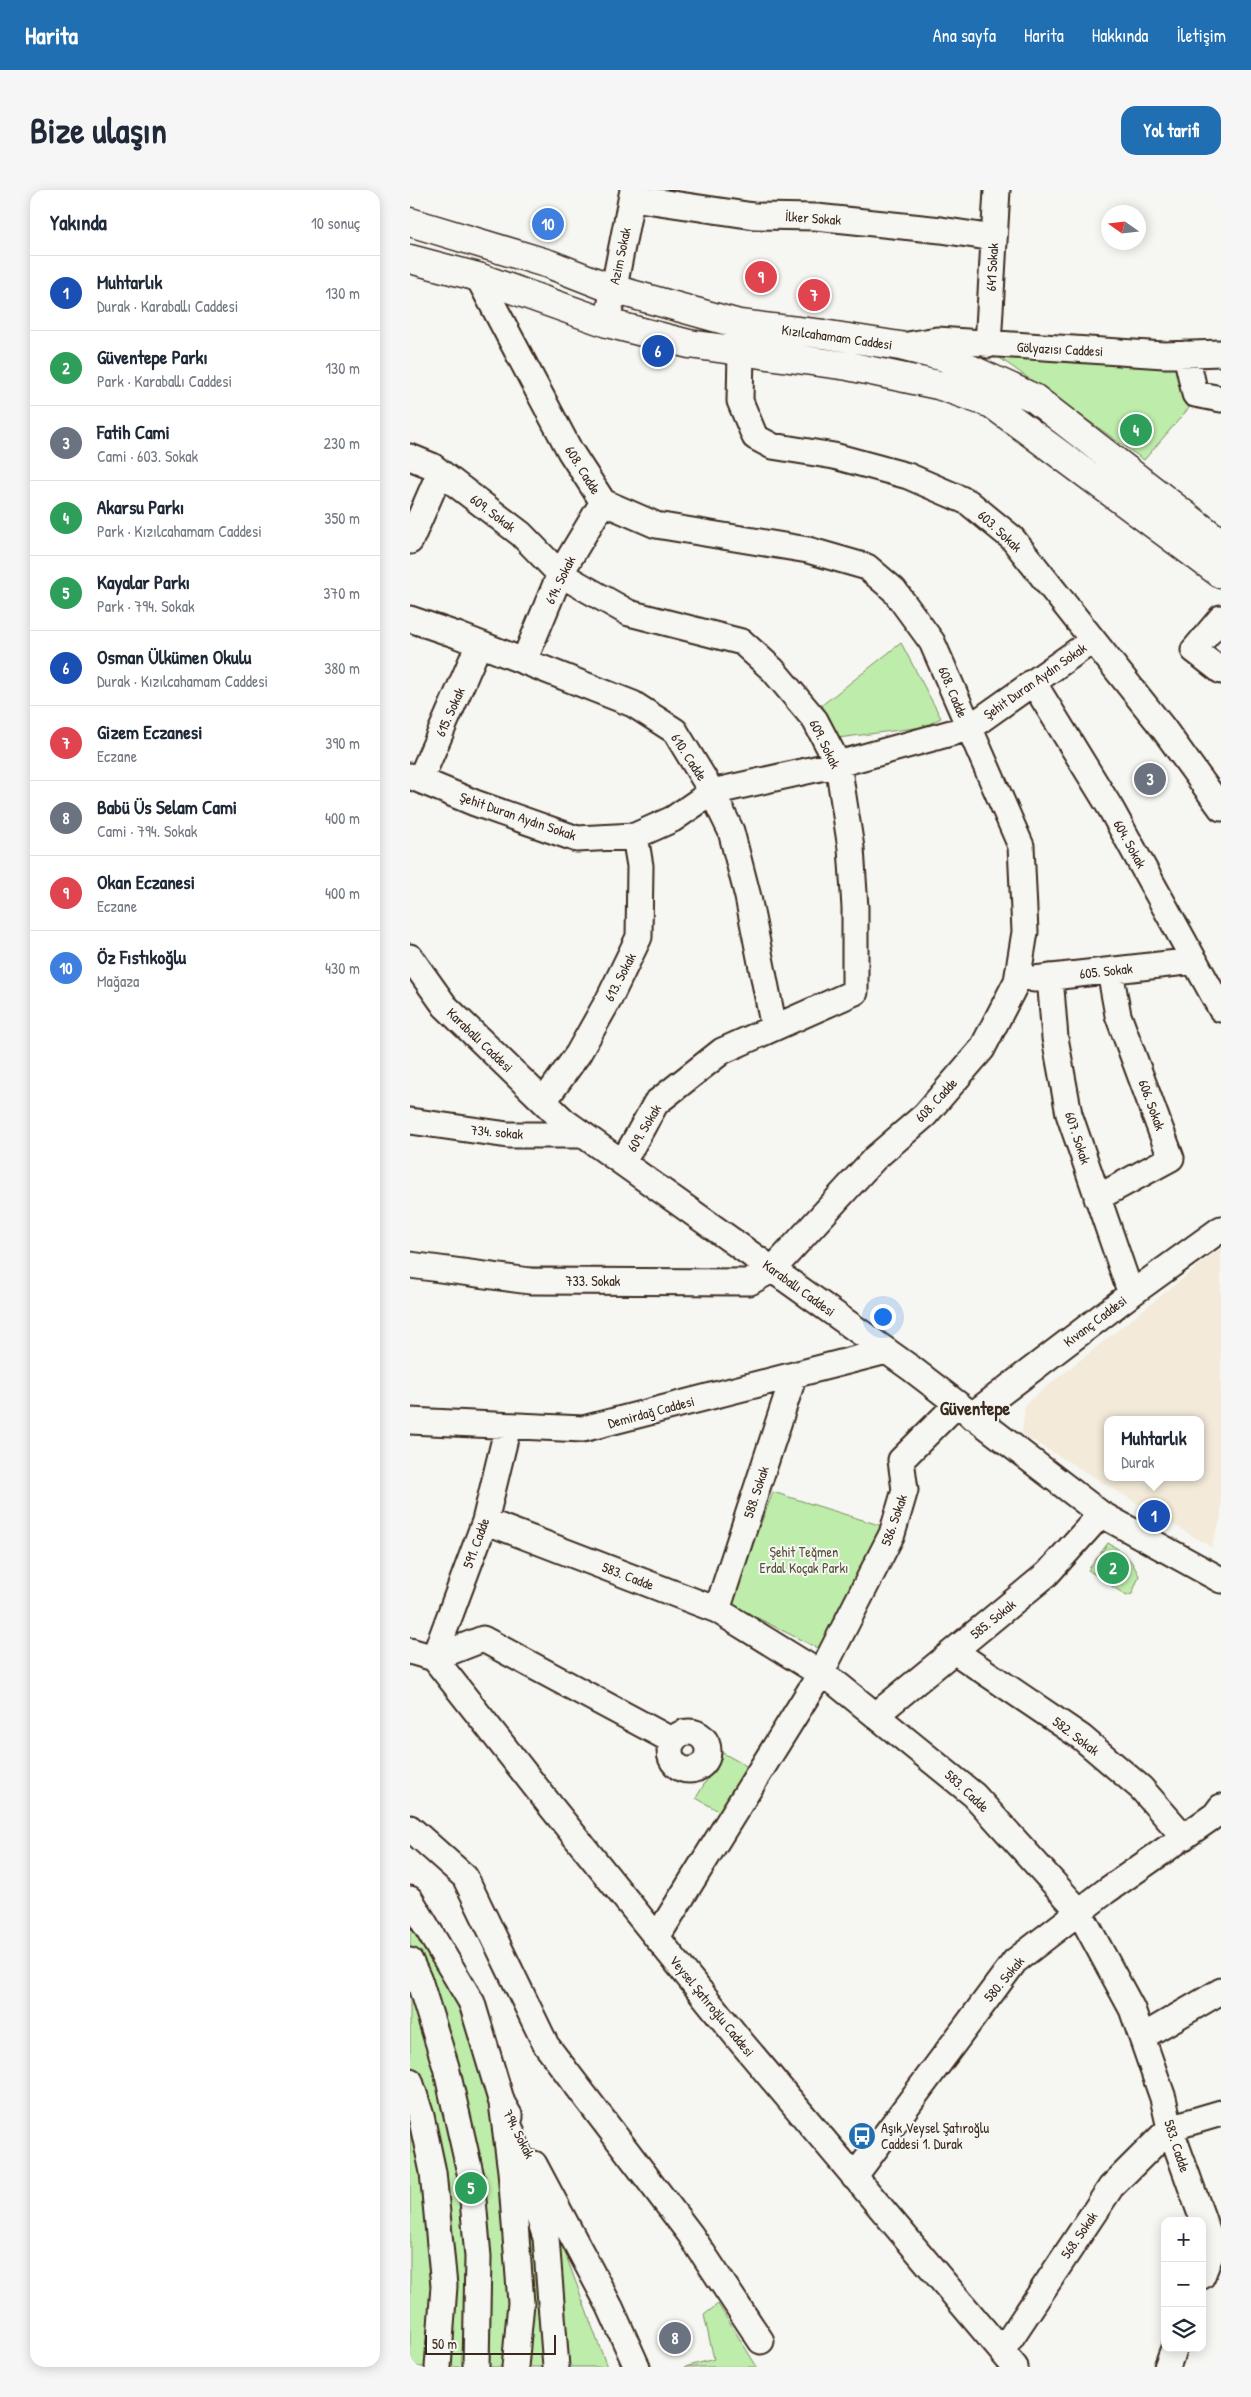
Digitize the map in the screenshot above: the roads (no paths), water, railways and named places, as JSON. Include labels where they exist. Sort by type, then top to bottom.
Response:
[{"type":"main road","name":"Kızılcahamam Caddesi","points":[[410,222],[549,264],[613,289],[739,324],[900,346],[944,357],[1034,398],[1221,543]]},
{"type":"main road","name":"Kızılcahamam Caddesi","points":[[410,259],[478,277],[607,323],[689,344],[848,366],[938,385],[992,404],[1221,574]]},
{"type":"street","name":"641 Sokak","points":[[988,345],[997,190]]},
{"type":"street","name":"İlker Sokak","points":[[633,194],[754,216],[816,217],[941,230],[994,238]]},
{"type":"street","name":"Azim Sokak","points":[[607,323],[633,194]]},
{"type":"street","name":"608. Cadde","points":[[478,277],[570,451],[603,502],[656,525],[808,550],[867,567],[894,590],[932,642],[1021,846],[1025,932],[1017,981],[982,1049],[925,1115],[875,1158],[773,1270]]},
{"type":"street","name":"Gölyazısı Caddesi","points":[[900,346],[937,340],[988,345],[1164,355],[1221,353]]},
{"type":"street","name":"603. Sokak","points":[[741,352],[740,401],[756,437],[772,446],[834,456],[908,476],[968,502],[1012,538],[1163,728],[1221,808]]},
{"type":"street","points":[[1186,354],[1195,394],[1221,399]]},
{"type":"street","name":"609. Sokak","points":[[410,457],[432,466],[521,534],[560,574],[629,613],[742,642],[773,670],[816,720],[838,764],[851,848],[855,900],[855,992],[722,1051],[656,1103],[623,1162]]},
{"type":"street","points":[[410,541],[440,472]]},
{"type":"street","name":"614. Sokak","points":[[524,661],[560,574],[603,502]]},
{"type":"street","points":[[1221,618],[1194,650],[1221,671]]},
{"type":"street","name":"610. Cadde","points":[[410,619],[633,704],[675,732],[712,792],[732,831],[748,897],[774,1028]]},
{"type":"street","name":"Şehit Duran Aydın Sokak","points":[[415,778],[475,803],[578,839],[635,836],[673,818],[712,792],[838,764],[969,728],[1093,640]]},
{"type":"street","name":"615. Sokak","points":[[415,778],[479,644]]},
{"type":"street","name":"604. Sokak","points":[[1033,682],[1111,810],[1221,1009]]},
{"type":"street","name":"613. Sokak","points":[[544,1101],[578,1054],[609,999],[640,937],[640,866],[635,836]]},
{"type":"street","name":"Karaballı Caddesi","points":[[410,956],[445,1006],[564,1121],[887,1351],[1102,1514],[1221,1580]]},
{"type":"street","name":"605. Sokak","points":[[1017,981],[1195,961]]},
{"type":"street","name":"606. Sokak","points":[[1097,1198],[1171,1158],[1118,1015],[1110,971]]},
{"type":"street","name":"607. Sokak","points":[[1050,977],[1055,1038],[1069,1114],[1131,1294]]},
{"type":"street","name":"734. sokak","points":[[410,1121],[508,1135],[584,1135]]},
{"type":"street","name":"Kıvanç Caddesi","points":[[964,1410],[1221,1229]]},
{"type":"street","name":"733. Sokak","points":[[410,1265],[530,1281],[750,1282],[773,1270]]},
{"type":"street","name":"Demirdağ Caddesi","points":[[410,1421],[583,1429],[887,1351]]},
{"type":"street","name":"588. Sokak","points":[[717,1610],[794,1374]]},
{"type":"street","name":"586. Sokak","points":[[821,1673],[892,1534],[906,1490],[901,1460],[964,1410]]},
{"type":"street","name":"591. Cadde","points":[[434,1658],[485,1521],[508,1426]]},
{"type":"street","name":"585. Sokak","points":[[876,1715],[1047,1574],[1102,1514]]},
{"type":"street","name":"583. Cadde","points":[[485,1521],[717,1610],[821,1673],[974,1794],[1079,1912],[1132,2009],[1163,2098],[1170,2128],[1217,2249],[1206,2269]]},
{"type":"street","points":[[410,1651],[434,1658],[483,1639],[673,1741]]},
{"type":"street","name":"582. Sokak","points":[[954,1651],[1081,1737],[1141,1788],[1184,1837]]},
{"type":"street","name":"Veysel Şatıroğlu Caddesi","points":[[434,1658],[742,2043],[1008,2359]]},
{"type":"street","points":[[657,1937],[821,1673]]},
{"type":"street","name":"580. Sokak","points":[[854,2177],[1015,1962],[1079,1912],[1215,1815],[1221,1807]]},
{"type":"street","points":[[410,1828],[465,1877],[546,2045],[690,2234],[761,2341]]},
{"type":"street","name":"794. Sokak","points":[[410,1899],[472,2003],[502,2103],[610,2306],[637,2367]]},
{"type":"street","points":[[410,1961],[420,1983],[446,2067],[471,2177],[478,2257],[476,2367]]},
{"type":"street","points":[[1142,2037],[1221,1991]]},
{"type":"street","points":[[410,2081],[421,2116],[433,2172],[444,2286],[438,2367]]},
{"type":"street","points":[[502,2103],[511,2171],[521,2303],[515,2367]]},
{"type":"street","points":[[502,2103],[546,2238],[556,2367]]},
{"type":"street","points":[[1170,2128],[1221,2113]]},
{"type":"street","name":"568. Sokak","points":[[1008,2359],[1111,2188],[1170,2128]]},
{"type":"street","points":[[1167,2367],[1173,2352]]},
{"type":"place","name":"Öz Fıstıkoğlu","points":[[548,224]]},
{"type":"place","name":"Okan Eczanesi","points":[[761,277]]},
{"type":"place","name":"Gizem Eczanesi","points":[[814,295]]},
{"type":"place","name":"Osman Ülkümen Okulu","points":[[658,351]]},
{"type":"place","name":"Akarsu Parkı","points":[[1136,430]]},
{"type":"place","name":"Fatih Cami","points":[[1150,779]]},
{"type":"place","name":"Muhtarlık","points":[[1154,1516]]},
{"type":"place","name":"Güventepe Parkı","points":[[1113,1568]]},
{"type":"place","name":"Aşık Veysel Şatıroğlu Caddesi 1. Durak","points":[[862,2136]]},
{"type":"place","name":"Kayalar Parkı","points":[[471,2188]]},
{"type":"place","name":"Babü Üs Selam Cami","points":[[675,2338]]},
{"type":"district","name":"Güventepe","points":[[975,1408]]},
{"type":"park label","name":"Şehit Teğmen Erdal Koçak Parkı","points":[[804,1560]]}]
